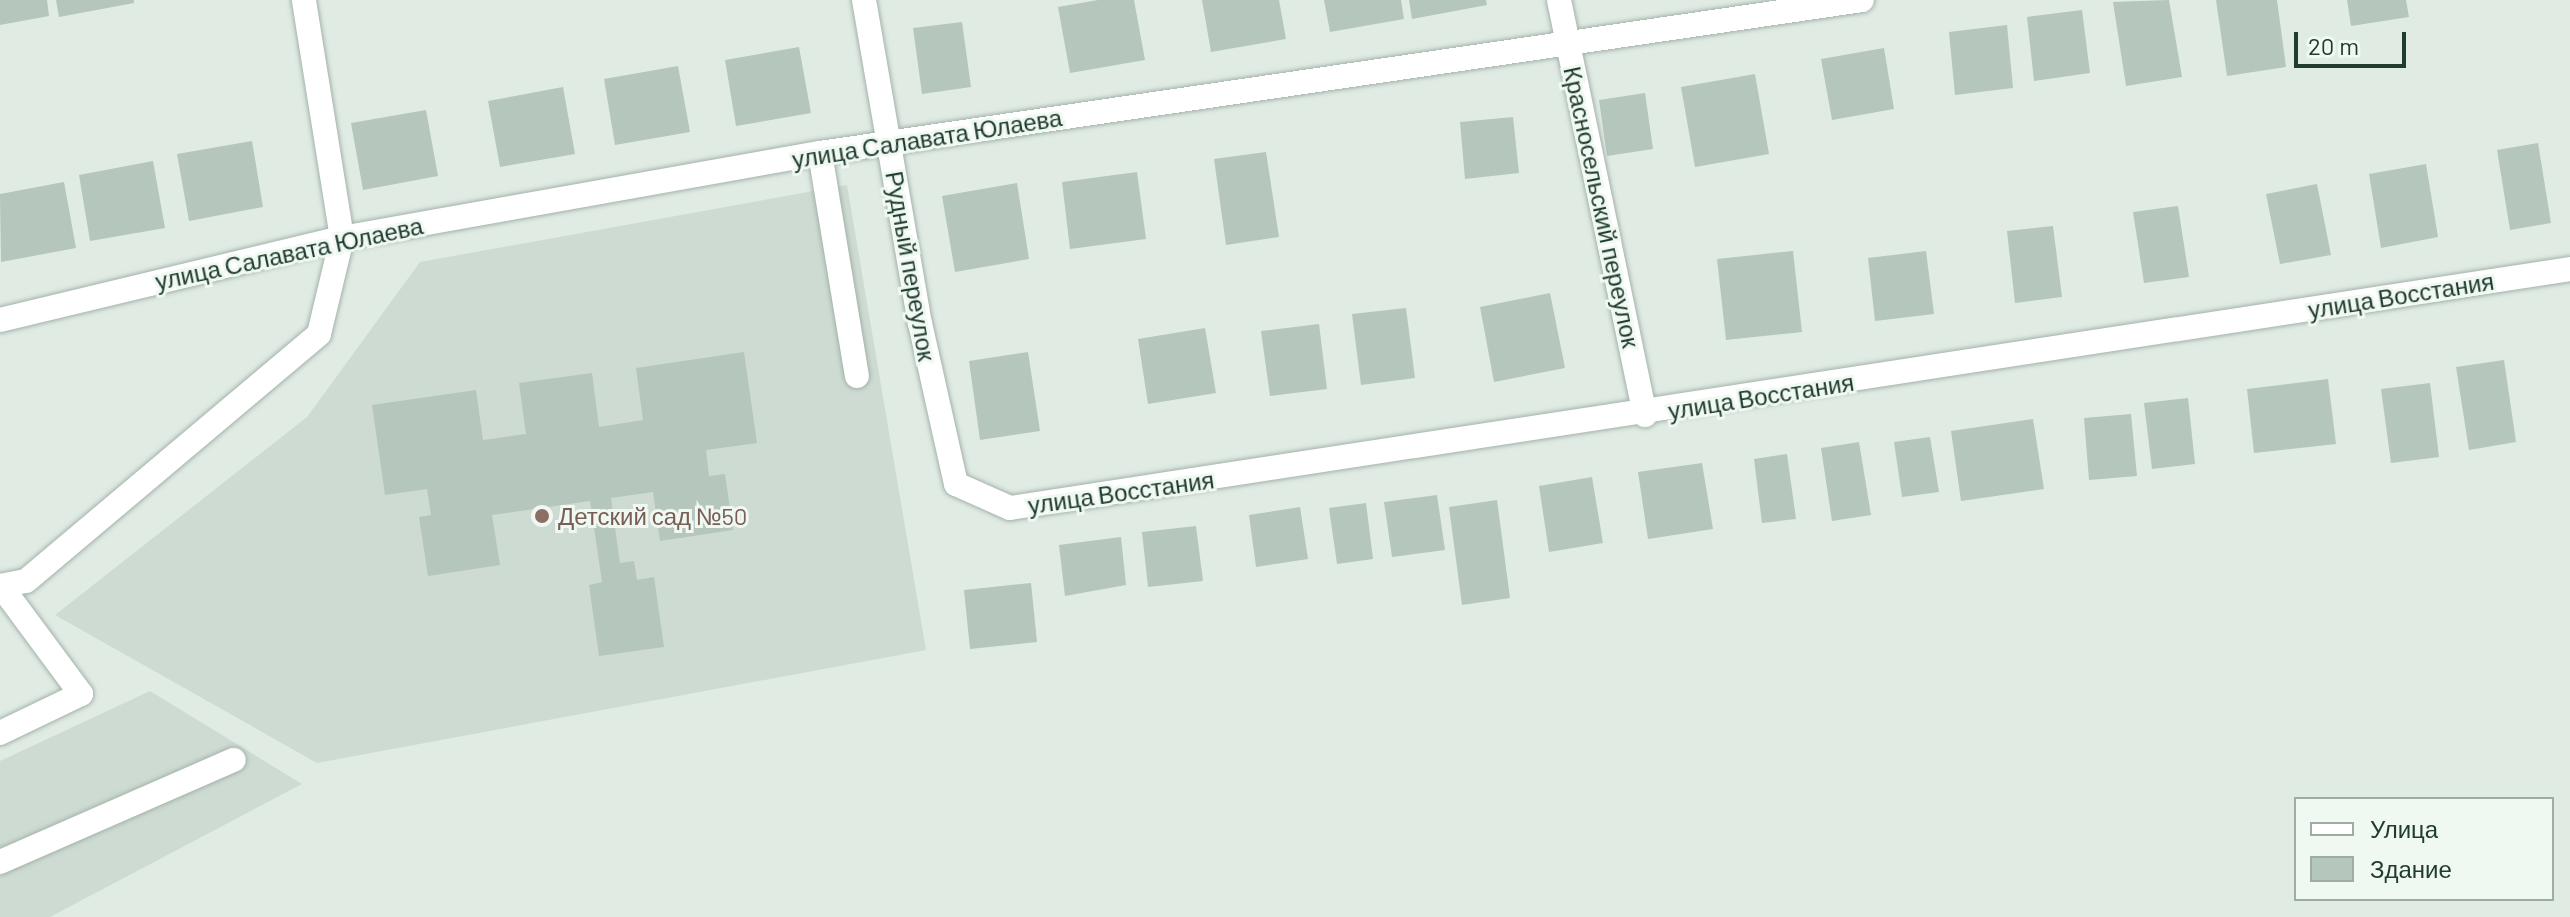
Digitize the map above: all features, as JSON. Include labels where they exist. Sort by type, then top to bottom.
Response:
[{"type":"street","points":[[0,733],[81,694],[1,586],[26,581],[319,334],[342,238],[304,0]]},
{"type":"street","name":"Рудный переулок","points":[[864,0],[956,484]]},
{"type":"street","name":"Красносельский переулок","points":[[1559,0],[1645,415]]},
{"type":"street","name":"улица Салавата Юлаева","points":[[0,320],[342,238],[820,153],[1862,0]]},
{"type":"street","points":[[820,153],[857,376]]},
{"type":"street","name":"улица Восстания","points":[[956,484],[1010,508],[1645,415],[2570,269]]},
{"type":"street","points":[[0,862],[234,760]]},
{"type":"shaded area","name":"Детский сад №50","points":[[847,185],[926,650],[317,763],[55,615],[307,417],[420,262]]},
{"type":"shaded area","points":[[150,691],[302,784],[50,917],[0,917],[0,761]]},
{"type":"building","points":[[0,0],[47,0],[49,16],[0,25]]},
{"type":"building","points":[[56,0],[134,0],[134,3],[59,17]]},
{"type":"building","points":[[1098,0],[1134,0],[1145,60],[1070,73],[1058,7]]},
{"type":"building","points":[[1202,0],[1279,0],[1286,39],[1211,52]]},
{"type":"building","points":[[1324,0],[1401,0],[1404,19],[1330,32]]},
{"type":"building","points":[[1409,0],[1486,0],[1487,5],[1412,19]]},
{"type":"building","points":[[2169,0],[2182,77],[2126,86],[2113,2]]},
{"type":"building","points":[[2216,0],[2277,0],[2286,67],[2227,76]]},
{"type":"building","points":[[2347,0],[2406,0],[2409,17],[2351,26]]},
{"type":"building","points":[[2082,10],[2090,73],[2034,81],[2027,17]]},
{"type":"building","points":[[962,22],[971,87],[922,94],[913,28]]},
{"type":"building","points":[[2007,25],[2013,88],[1955,95],[1949,32]]},
{"type":"building","points":[[799,47],[811,113],[736,126],[725,60]]},
{"type":"building","points":[[1884,48],[1894,109],[1832,120],[1821,59]]},
{"type":"building","points":[[678,66],[690,132],[615,145],[604,79]]},
{"type":"building","points":[[1755,74],[1769,154],[1695,167],[1681,87]]},
{"type":"building","points":[[563,87],[575,154],[500,167],[488,101]]},
{"type":"building","points":[[1645,93],[1653,149],[1607,156],[1599,100]]},
{"type":"building","points":[[426,110],[438,176],[363,190],[351,123]]},
{"type":"building","points":[[1513,117],[1519,173],[1465,179],[1460,122]]},
{"type":"building","points":[[252,141],[263,207],[189,221],[177,154]]},
{"type":"building","points":[[2538,143],[2551,223],[2510,230],[2497,150]]},
{"type":"building","points":[[1266,152],[1279,237],[1226,245],[1214,159]]},
{"type":"building","points":[[153,161],[165,228],[90,241],[79,175]]},
{"type":"building","points":[[2426,164],[2438,237],[2381,248],[2369,174]]},
{"type":"building","points":[[1137,172],[1146,239],[1070,249],[1062,182]]},
{"type":"building","points":[[64,182],[76,248],[1,262],[0,194]]},
{"type":"building","points":[[1017,183],[1029,259],[955,272],[942,196]]},
{"type":"building","points":[[2317,184],[2331,255],[2280,264],[2266,194]]},
{"type":"building","points":[[2178,206],[2189,277],[2144,283],[2133,212]]},
{"type":"building","points":[[2053,226],[2062,297],[2015,303],[2007,231]]},
{"type":"building","points":[[1793,251],[1802,332],[1726,340],[1717,259]]},
{"type":"building","points":[[1926,251],[1934,314],[1875,321],[1868,258]]},
{"type":"building","points":[[1550,293],[1565,368],[1494,382],[1480,307]]},
{"type":"building","points":[[1406,308],[1415,378],[1361,385],[1352,314]]},
{"type":"building","points":[[1319,324],[1327,389],[1270,396],[1261,331]]},
{"type":"building","points":[[1205,328],[1216,393],[1148,404],[1138,339]]},
{"type":"building","points":[[744,352],[757,443],[706,450],[709,476],[725,474],[733,530],[660,541],[653,492],[611,498],[620,563],[634,561],[637,580],[654,577],[664,647],[599,656],[589,585],[602,582],[590,501],[492,515],[500,565],[428,576],[419,517],[431,515],[427,489],[385,495],[372,405],[476,390],[483,440],[526,434],[519,383],[592,373],[599,427],[643,420],[636,368]]},
{"type":"building","points":[[1028,352],[1040,431],[980,440],[969,361]]},
{"type":"building","points":[[2504,360],[2516,442],[2469,450],[2456,367]]},
{"type":"building","points":[[2328,379],[2336,444],[2254,453],[2247,389]]},
{"type":"building","points":[[2430,383],[2439,457],[2391,463],[2381,389]]},
{"type":"building","points":[[2188,398],[2195,464],[2152,469],[2144,403]]},
{"type":"building","points":[[2131,414],[2137,476],[2089,480],[2084,418]]},
{"type":"building","points":[[2033,419],[2044,489],[1961,501],[1951,431]]},
{"type":"building","points":[[1930,437],[1939,492],[1902,497],[1894,442]]},
{"type":"building","points":[[1859,442],[1871,515],[1832,521],[1821,448]]},
{"type":"building","points":[[1787,454],[1796,519],[1762,523],[1754,459]]},
{"type":"building","points":[[1702,463],[1713,529],[1648,539],[1638,472]]},
{"type":"building","points":[[1592,477],[1603,543],[1549,552],[1539,486]]},
{"type":"building","points":[[1437,495],[1445,550],[1392,557],[1384,502]]},
{"type":"building","points":[[1497,500],[1510,598],[1462,605],[1449,507]]},
{"type":"building","points":[[1366,503],[1373,559],[1337,564],[1329,508]]},
{"type":"building","points":[[1300,507],[1308,559],[1256,567],[1249,515]]},
{"type":"building","points":[[1196,526],[1203,581],[1148,587],[1142,532]]},
{"type":"building","points":[[1121,537],[1126,585],[1065,596],[1059,545]]},
{"type":"building","points":[[1031,583],[1037,642],[970,649],[964,590]]},
{"type":"place","name":"Детский сад №50","points":[[542,516]]}]
